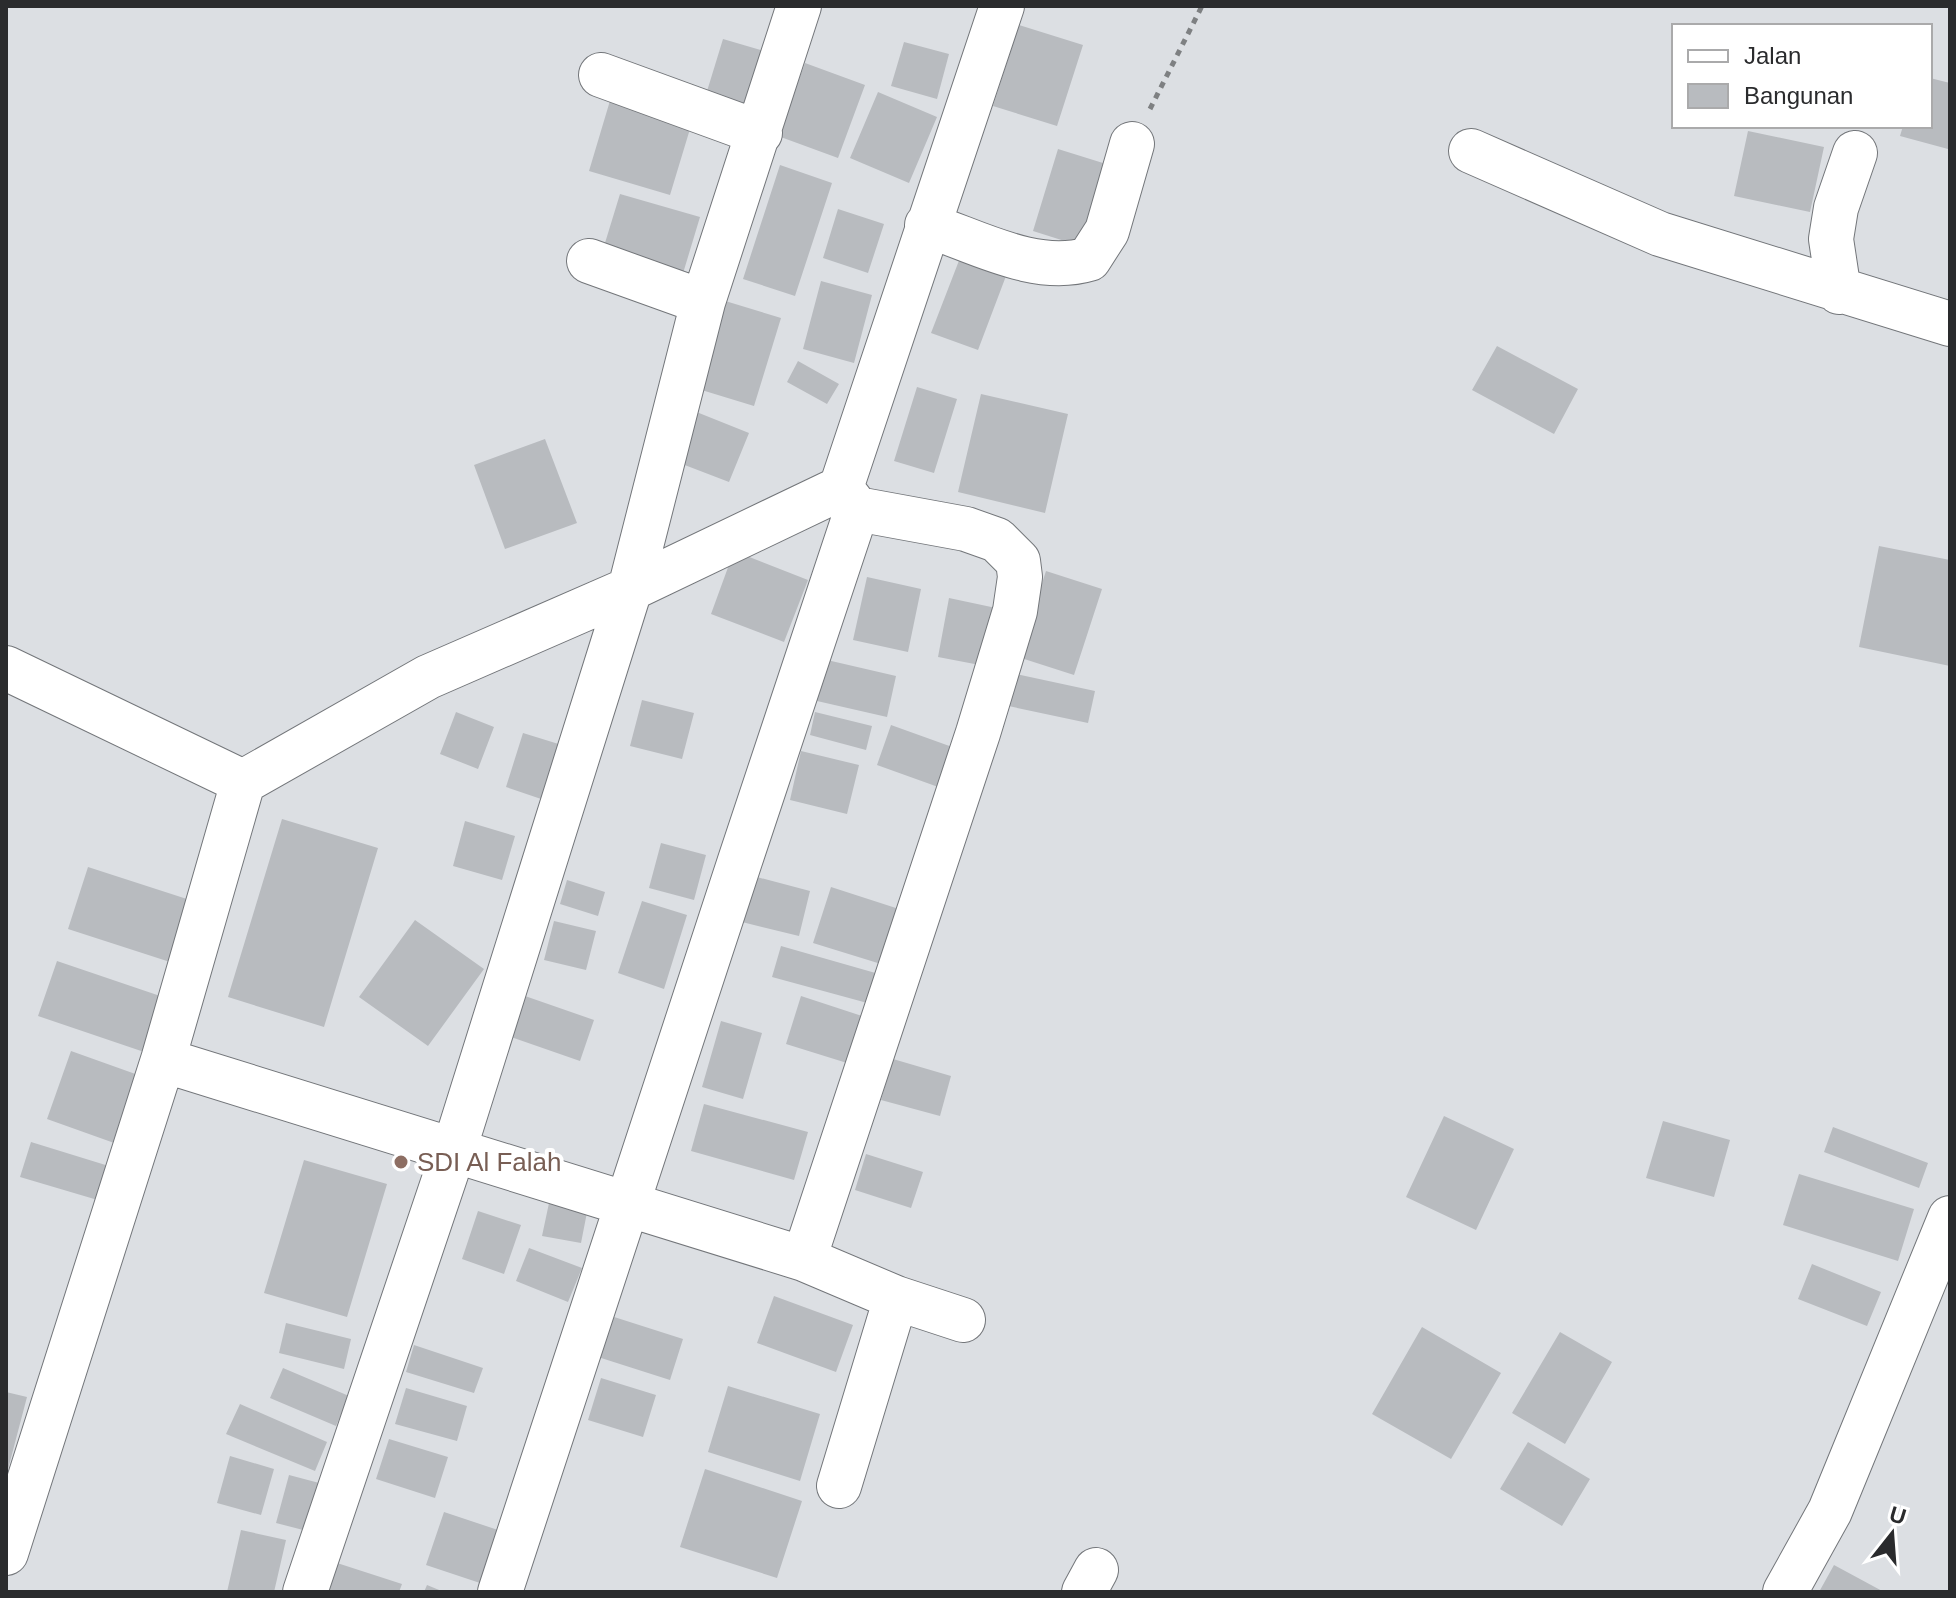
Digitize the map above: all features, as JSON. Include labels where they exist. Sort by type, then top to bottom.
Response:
[{"type":"street","points":[[305,1592],[454,1150],[630,589],[703,302],[799,6]]},
{"type":"street","points":[[500,1592],[630,1204],[849,498],[927,225],[1002,6]]},
{"type":"street","points":[[601,75],[760,133]]},
{"type":"street","points":[[927,225],[1044,265],[1069,265],[1089,259],[1107,231],[1132,144]]},
{"type":"street","points":[[1471,151],[1660,234],[1950,324]]},
{"type":"street","points":[[1839,292],[1831,239],[1836,208],[1855,153]]},
{"type":"street","points":[[589,261],[703,302]]},
{"type":"street","points":[[6,1553],[163,1060],[243,782],[428,677],[849,498],[997,540],[1018,561],[1020,577],[1015,611],[978,733],[804,1259]]},
{"type":"street","points":[[6,668],[243,782]]},
{"type":"street","points":[[163,1060],[804,1259],[896,1298],[963,1320]]},
{"type":"street","points":[[1785,1592],[1830,1511],[1950,1218]]},
{"type":"street","points":[[839,1486],[896,1298]]},
{"type":"path","points":[[1132,144],[1202,6]]},
{"type":"building","points":[[1019,25],[1083,45],[1057,126],[993,106]]},
{"type":"building","points":[[723,39],[774,54],[757,117],[704,101]]},
{"type":"building","points":[[904,42],[949,54],[937,99],[891,86]]},
{"type":"building","points":[[805,63],[865,85],[838,158],[778,136]]},
{"type":"building","points":[[1932,78],[1950,83],[1948,149],[1900,136],[1902,128],[1932,128]]},
{"type":"building","points":[[878,92],[937,117],[909,183],[850,158]]},
{"type":"building","points":[[612,94],[693,119],[670,195],[589,171]]},
{"type":"building","points":[[1748,131],[1824,147],[1810,212],[1734,196]]},
{"type":"building","points":[[1058,149],[1119,168],[1093,250],[1033,231]]},
{"type":"building","points":[[780,165],[832,183],[795,296],[743,279]]},
{"type":"building","points":[[620,194],[700,217],[681,280],[601,256]]},
{"type":"building","points":[[838,209],[884,224],[868,273],[823,258]]},
{"type":"building","points":[[960,258],[1006,276],[978,350],[931,333]]},
{"type":"building","points":[[821,281],[872,295],[854,363],[803,349]]},
{"type":"building","points":[[722,300],[781,318],[754,406],[695,388]]},
{"type":"building","points":[[1497,346],[1578,389],[1554,434],[1472,390]]},
{"type":"building","points":[[798,361],[839,384],[827,404],[787,382]]},
{"type":"building","points":[[917,387],[957,399],[934,473],[894,461]]},
{"type":"building","points":[[981,394],[1068,414],[1045,513],[958,492]]},
{"type":"building","points":[[689,409],[749,433],[729,482],[669,459]]},
{"type":"building","points":[[545,439],[577,523],[505,549],[474,465]]},
{"type":"building","points":[[1879,546],[1950,560],[1950,666],[1859,647]]},
{"type":"building","points":[[734,551],[808,580],[784,642],[711,614]]},
{"type":"building","points":[[1046,571],[1102,589],[1074,675],[1018,657]]},
{"type":"building","points":[[867,577],[921,589],[908,652],[853,640]]},
{"type":"building","points":[[949,598],[996,608],[985,666],[938,657]]},
{"type":"building","points":[[827,660],[896,676],[887,717],[817,701]]},
{"type":"building","points":[[1007,672],[1095,691],[1088,723],[999,704]]},
{"type":"building","points":[[642,700],[694,713],[682,759],[630,746]]},
{"type":"building","points":[[456,712],[494,727],[478,769],[440,754]]},
{"type":"building","points":[[815,712],[872,726],[866,750],[810,735]]},
{"type":"building","points":[[891,725],[955,748],[941,788],[877,765]]},
{"type":"building","points":[[523,733],[565,746],[547,801],[506,787]]},
{"type":"building","points":[[801,751],[859,765],[847,814],[790,800]]},
{"type":"building","points":[[282,819],[378,848],[324,1027],[228,997]]},
{"type":"building","points":[[465,821],[515,836],[502,880],[453,866]]},
{"type":"building","points":[[661,843],[706,855],[694,900],[649,888]]},
{"type":"building","points":[[88,867],[190,900],[170,962],[68,929]]},
{"type":"building","points":[[753,876],[810,891],[799,936],[742,922]]},
{"type":"building","points":[[567,880],[605,892],[598,916],[560,904]]},
{"type":"building","points":[[831,887],[899,909],[881,964],[813,943]]},
{"type":"building","points":[[642,901],[687,915],[664,989],[618,973]]},
{"type":"building","points":[[415,920],[484,969],[428,1046],[359,997]]},
{"type":"building","points":[[554,921],[596,931],[586,970],[544,960]]},
{"type":"building","points":[[781,946],[879,974],[871,1004],[772,977]]},
{"type":"building","points":[[57,961],[169,999],[150,1054],[38,1016]]},
{"type":"building","points":[[525,996],[594,1020],[580,1061],[511,1037]]},
{"type":"building","points":[[801,996],[862,1016],[847,1063],[786,1044]]},
{"type":"building","points":[[721,1021],[762,1033],[743,1099],[702,1087]]},
{"type":"building","points":[[71,1051],[141,1076],[117,1144],[47,1119]]},
{"type":"building","points":[[893,1059],[951,1076],[940,1116],[881,1100]]},
{"type":"building","points":[[704,1104],[808,1132],[794,1180],[691,1151]]},
{"type":"building","points":[[1444,1116],[1514,1149],[1476,1230],[1406,1197]]},
{"type":"building","points":[[1663,1121],[1730,1140],[1714,1197],[1646,1178]]},
{"type":"building","points":[[1833,1127],[1928,1163],[1919,1188],[1824,1152]]},
{"type":"building","points":[[31,1142],[112,1167],[101,1201],[20,1177]]},
{"type":"building","points":[[866,1154],[923,1172],[911,1208],[855,1190]]},
{"type":"building","points":[[304,1160],[387,1184],[347,1317],[264,1293]]},
{"type":"building","points":[[1799,1174],[1914,1209],[1898,1261],[1783,1225]]},
{"type":"building","points":[[552,1189],[590,1197],[581,1243],[542,1236]]},
{"type":"building","points":[[478,1211],[521,1225],[504,1274],[462,1259]]},
{"type":"building","points":[[529,1248],[582,1268],[568,1302],[516,1281]]},
{"type":"building","points":[[1812,1264],[1881,1292],[1867,1326],[1798,1299]]},
{"type":"building","points":[[774,1296],[853,1325],[836,1372],[757,1343]]},
{"type":"building","points":[[611,1316],[683,1339],[670,1380],[598,1357]]},
{"type":"building","points":[[286,1323],[351,1339],[344,1369],[279,1353]]},
{"type":"building","points":[[1422,1327],[1501,1373],[1451,1459],[1372,1414]]},
{"type":"building","points":[[1560,1332],[1612,1362],[1565,1444],[1512,1413]]},
{"type":"building","points":[[414,1345],[483,1368],[474,1393],[406,1372]]},
{"type":"building","points":[[283,1368],[349,1396],[336,1426],[270,1398]]},
{"type":"building","points":[[601,1378],[656,1395],[643,1437],[588,1420]]},
{"type":"building","points":[[728,1386],[820,1414],[800,1481],[708,1452]]},
{"type":"building","points":[[406,1388],[467,1406],[457,1441],[395,1424]]},
{"type":"building","points":[[6,1392],[27,1397],[7,1473],[6,1472]]},
{"type":"building","points":[[240,1404],[327,1442],[315,1471],[226,1434]]},
{"type":"building","points":[[389,1439],[448,1457],[435,1498],[376,1479]]},
{"type":"building","points":[[1528,1442],[1590,1479],[1562,1526],[1500,1489]]},
{"type":"building","points":[[230,1456],[274,1469],[261,1515],[217,1503]]},
{"type":"building","points":[[705,1469],[802,1501],[777,1578],[680,1547]]},
{"type":"building","points":[[289,1475],[323,1484],[311,1532],[276,1523]]},
{"type":"building","points":[[444,1512],[501,1531],[483,1584],[426,1565]]},
{"type":"building","points":[[241,1530],[286,1540],[274,1592],[227,1592]]},
{"type":"building","points":[[334,1562],[402,1584],[399,1592],[324,1592]]},
{"type":"building","points":[[1834,1565],[1884,1592],[1819,1592]]},
{"type":"building","points":[[427,1585],[444,1592],[424,1592]]},
{"type":"place","name":"SDI Al Falah","points":[[401,1162]]}]
